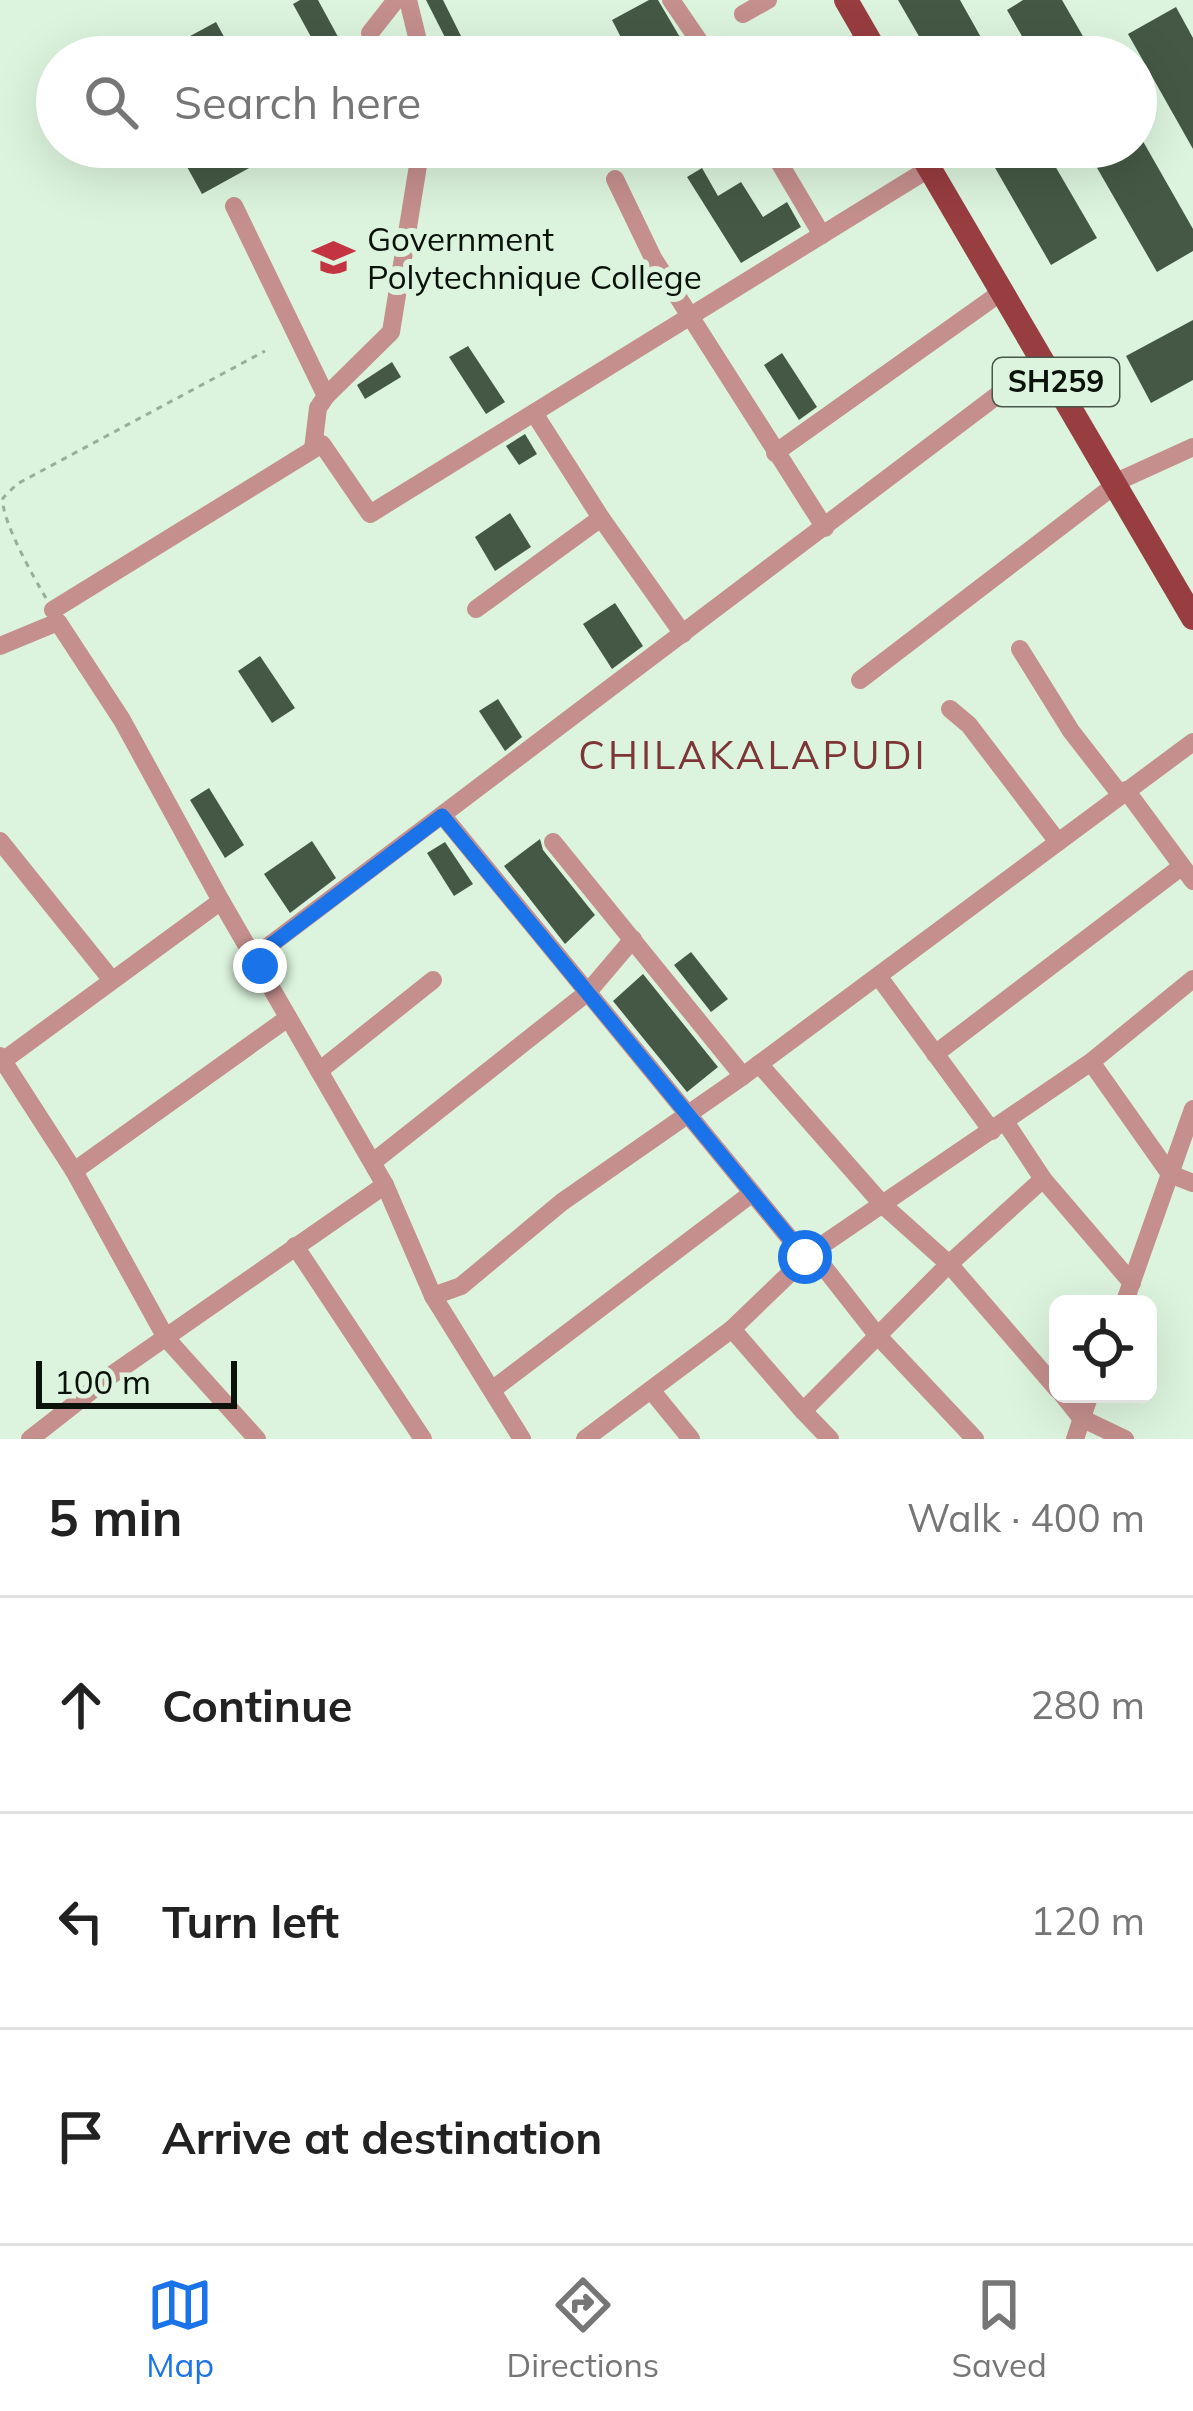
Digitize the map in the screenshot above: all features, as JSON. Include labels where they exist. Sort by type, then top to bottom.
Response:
[{"type":"main road","points":[[832,0],[844,36]]},
{"type":"main road","points":[[846,0],[867,36]]},
{"type":"main road","name":"SH259","points":[[934,168],[1044,360],[1191,586]]},
{"type":"main road","name":"SH259","points":[[934,168],[1120,482],[1193,618]]},
{"type":"street","points":[[370,33],[396,0]]},
{"type":"street","points":[[408,0],[417,36]]},
{"type":"street","points":[[671,0],[696,36]]},
{"type":"street","points":[[743,14],[768,0]]},
{"type":"street","points":[[314,449],[318,408],[391,332],[418,168]]},
{"type":"street","points":[[782,168],[822,235]]},
{"type":"street","points":[[53,610],[322,444],[370,514],[822,235],[908,168]]},
{"type":"street","points":[[615,179],[634,226],[824,528]]},
{"type":"street","points":[[234,206],[326,396]]},
{"type":"street","points":[[775,453],[1003,291]]},
{"type":"street","points":[[254,958],[1044,360]]},
{"type":"street","points":[[534,413],[683,634]]},
{"type":"street","points":[[860,680],[1120,482],[1193,447]]},
{"type":"street","points":[[476,609],[601,518]]},
{"type":"street","points":[[0,646],[58,622],[122,720],[221,902],[386,1185],[433,1296],[522,1439]]},
{"type":"street","points":[[935,1054],[1187,874],[1071,730],[1020,649]]},
{"type":"street","points":[[950,709],[969,725],[1058,842]]},
{"type":"street","points":[[433,1296],[461,1286],[562,1202],[879,977],[1193,742]]},
{"type":"street","points":[[442,816],[752,1194],[975,1439]]},
{"type":"street","points":[[0,841],[112,979]]},
{"type":"street","points":[[553,842],[751,1070],[949,1264],[1049,1379]]},
{"type":"street","points":[[221,902],[1,1060],[74,1172],[166,1337],[257,1439]]},
{"type":"street","points":[[373,1162],[588,992],[633,939]]},
{"type":"street","points":[[879,977],[935,1054],[1132,1283]]},
{"type":"street","points":[[585,1439],[732,1329],[808,1255],[1091,1062],[1193,979]]},
{"type":"street","points":[[320,1071],[433,980]]},
{"type":"street","points":[[74,1172],[288,1018]]},
{"type":"street","points":[[1091,1062],[1170,1174],[1193,1183]]},
{"type":"street","points":[[1127,1295],[1193,1108]]},
{"type":"street","points":[[802,1411],[949,1264],[1043,1179]]},
{"type":"street","points":[[30,1439],[58,1431],[166,1337],[386,1185]]},
{"type":"street","points":[[492,1390],[752,1194]]},
{"type":"street","points":[[296,1246],[423,1439]]},
{"type":"street","points":[[732,1329],[830,1439]]},
{"type":"street","points":[[651,1390],[691,1439]]},
{"type":"street","points":[[1069,1403],[1081,1418],[1125,1439]]},
{"type":"street","points":[[1075,1439],[1087,1403]]},
{"type":"path","points":[[53,610],[10,531],[2,511],[3,497],[17,484],[266,351]]},
{"type":"building","points":[[318,0],[338,36],[311,36],[293,4]]},
{"type":"building","points":[[426,0],[443,0],[461,36],[444,36]]},
{"type":"building","points":[[658,0],[679,36],[620,36],[612,20]]},
{"type":"building","points":[[898,0],[960,0],[980,36],[919,36]]},
{"type":"building","points":[[1023,0],[1062,0],[1083,36],[1022,36],[1007,10]]},
{"type":"building","points":[[1176,7],[1193,38],[1193,149],[1157,85],[1157,36],[1128,34]]},
{"type":"building","points":[[216,22],[224,36],[190,36]]},
{"type":"building","points":[[1157,166],[1193,229],[1193,251],[1157,272],[1097,168]]},
{"type":"building","points":[[188,168],[249,168],[202,194]]},
{"type":"building","points":[[702,168],[718,196],[741,182],[763,217],[787,202],[801,227],[741,263],[687,177]]},
{"type":"building","points":[[995,168],[1056,168],[1097,238],[1051,265]]},
{"type":"building","points":[[1193,320],[1193,380],[1151,403],[1126,356]]},
{"type":"building","points":[[468,346],[505,402],[486,414],[449,357]]},
{"type":"building","points":[[782,353],[817,407],[799,420],[764,365]]},
{"type":"building","points":[[392,362],[401,377],[365,399],[357,385]]},
{"type":"building","points":[[525,434],[537,454],[519,465],[506,446]]},
{"type":"building","points":[[510,513],[531,547],[495,571],[475,537]]},
{"type":"building","points":[[615,603],[643,646],[612,669],[583,624]]},
{"type":"building","points":[[260,656],[295,708],[272,723],[238,671]]},
{"type":"building","points":[[498,699],[522,737],[505,751],[479,711]]},
{"type":"building","points":[[209,788],[244,845],[225,858],[190,800]]},
{"type":"building","points":[[540,839],[543,850],[595,915],[565,944],[504,866]]},
{"type":"building","points":[[312,841],[336,878],[290,913],[264,874]]},
{"type":"building","points":[[445,842],[473,884],[454,896],[427,853]]},
{"type":"building","points":[[691,952],[728,999],[711,1012],[674,965]]},
{"type":"building","points":[[643,974],[718,1067],[687,1092],[613,1001]]},
{"type":"place","name":"Government Polytechnique College","points":[[333,258]]},
{"type":"district","name":"CHILAKALAPUDI","points":[[753,755]]},
{"type":"route","points":[[260,966],[254,958],[442,816],[805,1257]]}]
